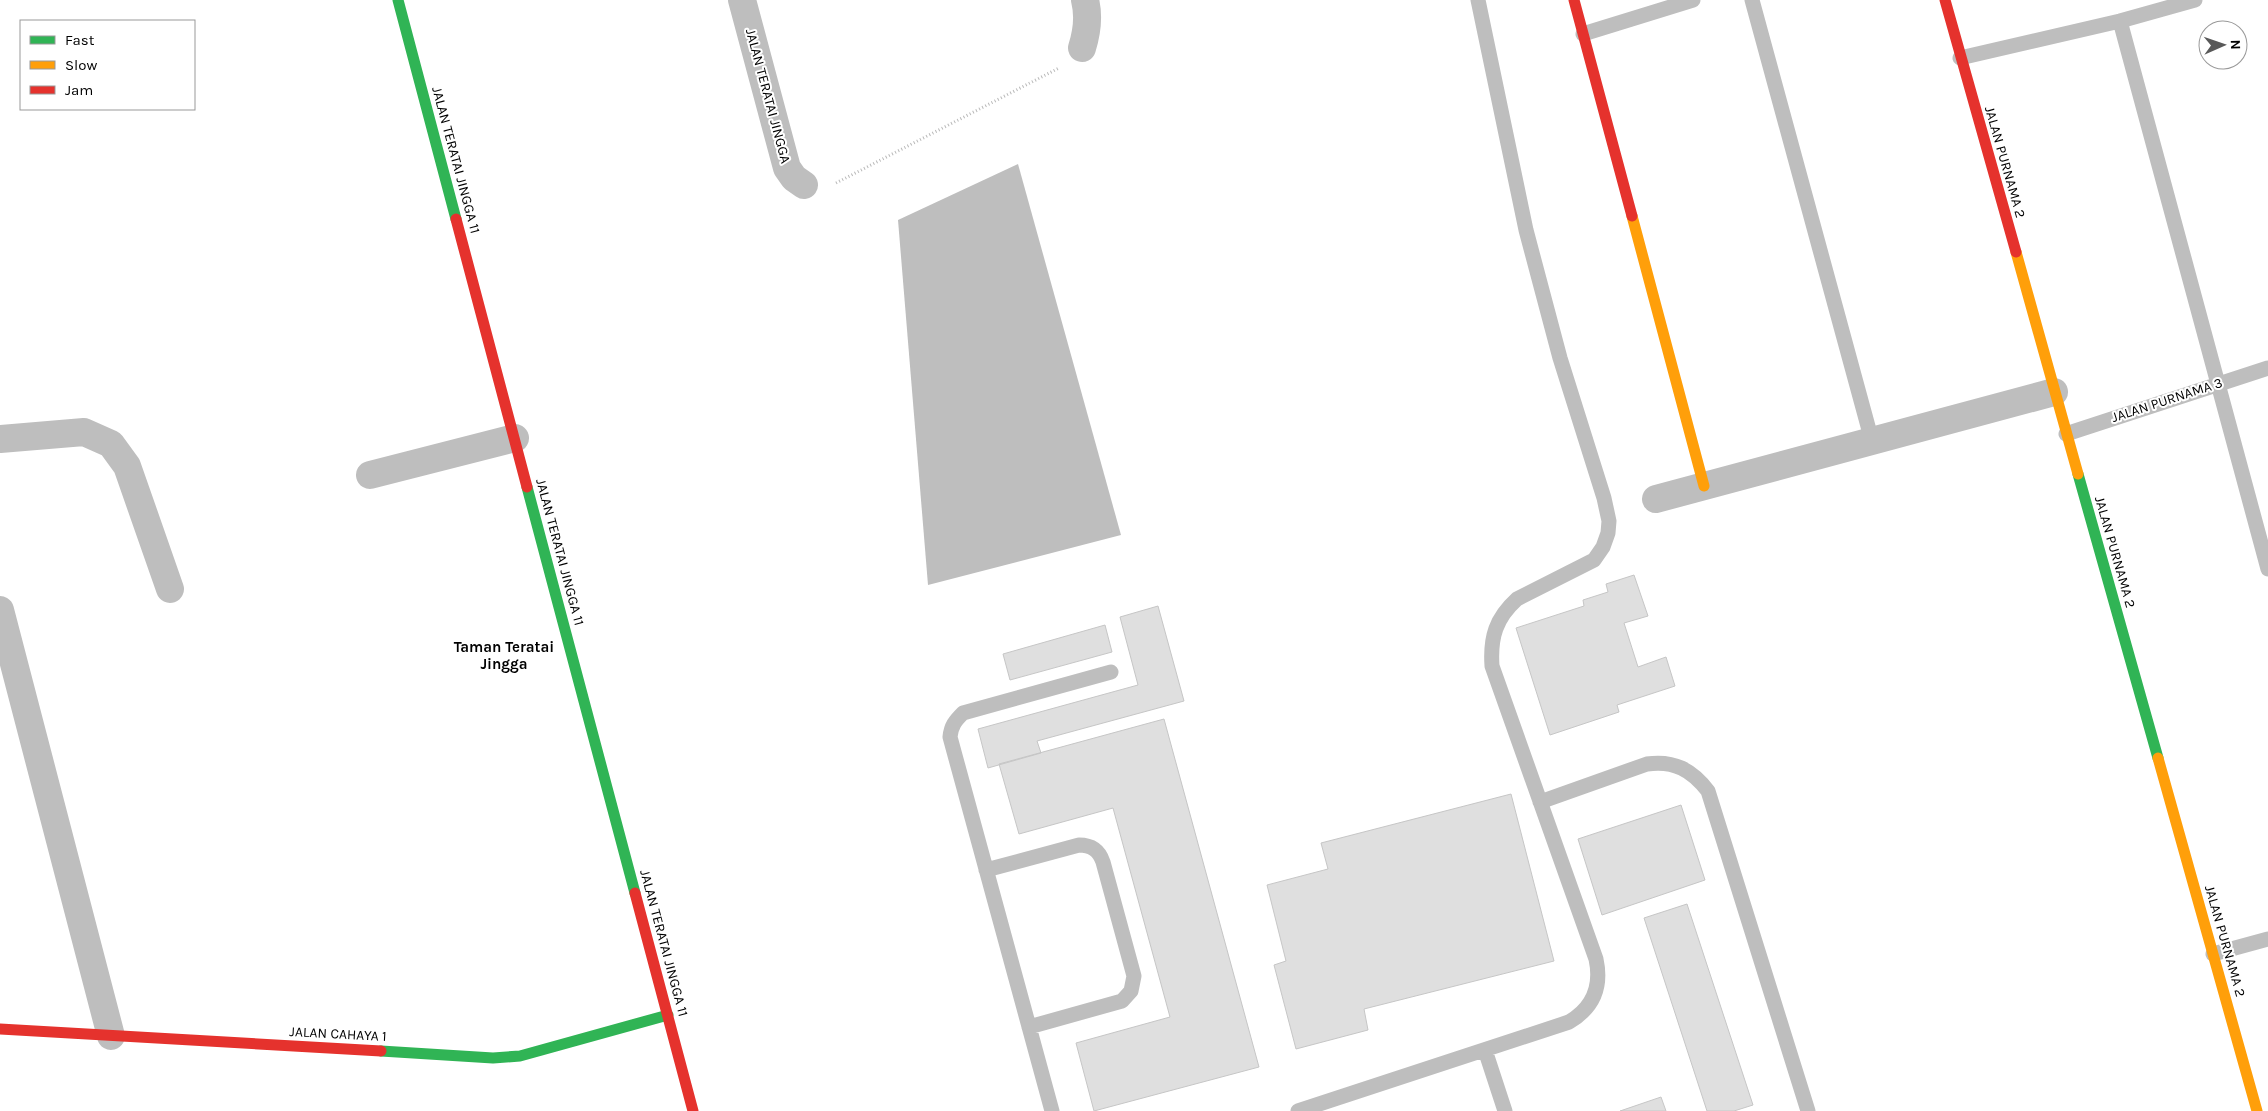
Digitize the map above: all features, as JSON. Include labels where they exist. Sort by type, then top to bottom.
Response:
[{"type":"street","name":"JALAN TERATAI JINGGA 11","points":[[398,0],[693,1111]]},
{"type":"street","name":"JALAN TERATAI JINGGA","points":[[742,0],[787,168],[794,178],[804,185]]},
{"type":"street","points":[[1082,48],[1088,16],[1085,0]]},
{"type":"street","points":[[1574,0],[1704,486]]},
{"type":"street","name":"JALAN PURNAMA 2","points":[[1945,0],[2257,1111]]},
{"type":"street","points":[[1656,499],[2054,392]]},
{"type":"street","points":[[0,439],[84,432],[111,444],[127,466],[170,589]]},
{"type":"street","points":[[370,475],[515,438]]},
{"type":"street","points":[[0,610],[111,1036]]},
{"type":"street","name":"JALAN CAHAYA 1","points":[[0,1029],[507,1058],[668,1015]]},
{"type":"lane","points":[[1298,1111],[1568,1022],[1586,1008],[1598,987],[1599,973],[1596,959],[1492,666],[1491,648],[1494,630],[1503,613],[1518,599],[1594,560],[1603,547],[1609,521],[1606,504],[1560,358],[1526,230],[1478,0]]},
{"type":"lane","points":[[1583,34],[1693,0]]},
{"type":"lane","points":[[1752,0],[1872,441]]},
{"type":"lane","points":[[1960,58],[2120,21],[2195,0]]},
{"type":"lane","points":[[2120,21],[2268,569]]},
{"type":"lane","name":"JALAN PURNAMA 3","points":[[2066,434],[2268,368]]},
{"type":"lane","points":[[1052,1111],[950,738],[954,722],[963,713],[1111,672]]},
{"type":"lane","points":[[1540,802],[1647,764],[1660,762],[1684,768],[1698,778],[1708,791],[1808,1111]]},
{"type":"lane","points":[[986,870],[1079,845],[1088,845],[1100,854],[1134,976],[1131,991],[1122,1001],[1028,1027]]},
{"type":"lane","points":[[2213,954],[2268,939]]},
{"type":"lane","points":[[1485,1050],[1505,1111]]},
{"type":"path","points":[[804,185],[831,186],[1063,66],[1075,58],[1082,48]]},
{"type":"shaded area","points":[[1018,164],[1121,535],[928,585],[898,220]]},
{"type":"building","points":[[1634,575],[1648,616],[1624,623],[1638,667],[1666,657],[1675,686],[1617,705],[1619,712],[1550,735],[1516,628],[1584,606],[1583,600],[1608,592],[1606,584]]},
{"type":"building","points":[[1158,606],[1184,701],[1037,741],[1041,753],[988,768],[978,729],[1138,685],[1120,617]]},
{"type":"building","points":[[1105,625],[1112,652],[1010,680],[1003,654]]},
{"type":"building","points":[[1164,719],[1259,1067],[1094,1111],[1076,1043],[1170,1017],[1113,808],[1019,834],[999,764]]},
{"type":"building","points":[[1511,794],[1554,961],[1364,1009],[1368,1030],[1296,1049],[1274,965],[1286,961],[1267,885],[1328,869],[1321,843]]},
{"type":"building","points":[[1681,805],[1705,880],[1602,915],[1578,839]]},
{"type":"building","points":[[1687,904],[1753,1105],[1734,1111],[1707,1111],[1644,918]]},
{"type":"building","points":[[1661,1097],[1666,1111],[1620,1111]]},
{"type":"traffic: fast","points":[[398,0],[456,219]]},
{"type":"traffic: fast","points":[[2078,474],[2158,758]]},
{"type":"traffic: fast","points":[[527,487],[635,893]]},
{"type":"traffic: fast","points":[[381,1051],[493,1058],[520,1056],[668,1015]]},
{"type":"traffic: slow","points":[[1632,216],[1704,486]]},
{"type":"traffic: slow","points":[[2016,252],[2078,474]]},
{"type":"traffic: slow","points":[[2158,758],[2257,1111]]},
{"type":"traffic: jam","points":[[1574,0],[1632,216]]},
{"type":"traffic: jam","points":[[1945,0],[2016,252]]},
{"type":"traffic: jam","points":[[456,219],[527,487]]},
{"type":"traffic: jam","points":[[635,893],[693,1111]]},
{"type":"traffic: jam","points":[[0,1029],[381,1051]]},
{"type":"district","name":"Taman Teratai Jingga","points":[[504,656]]}]
